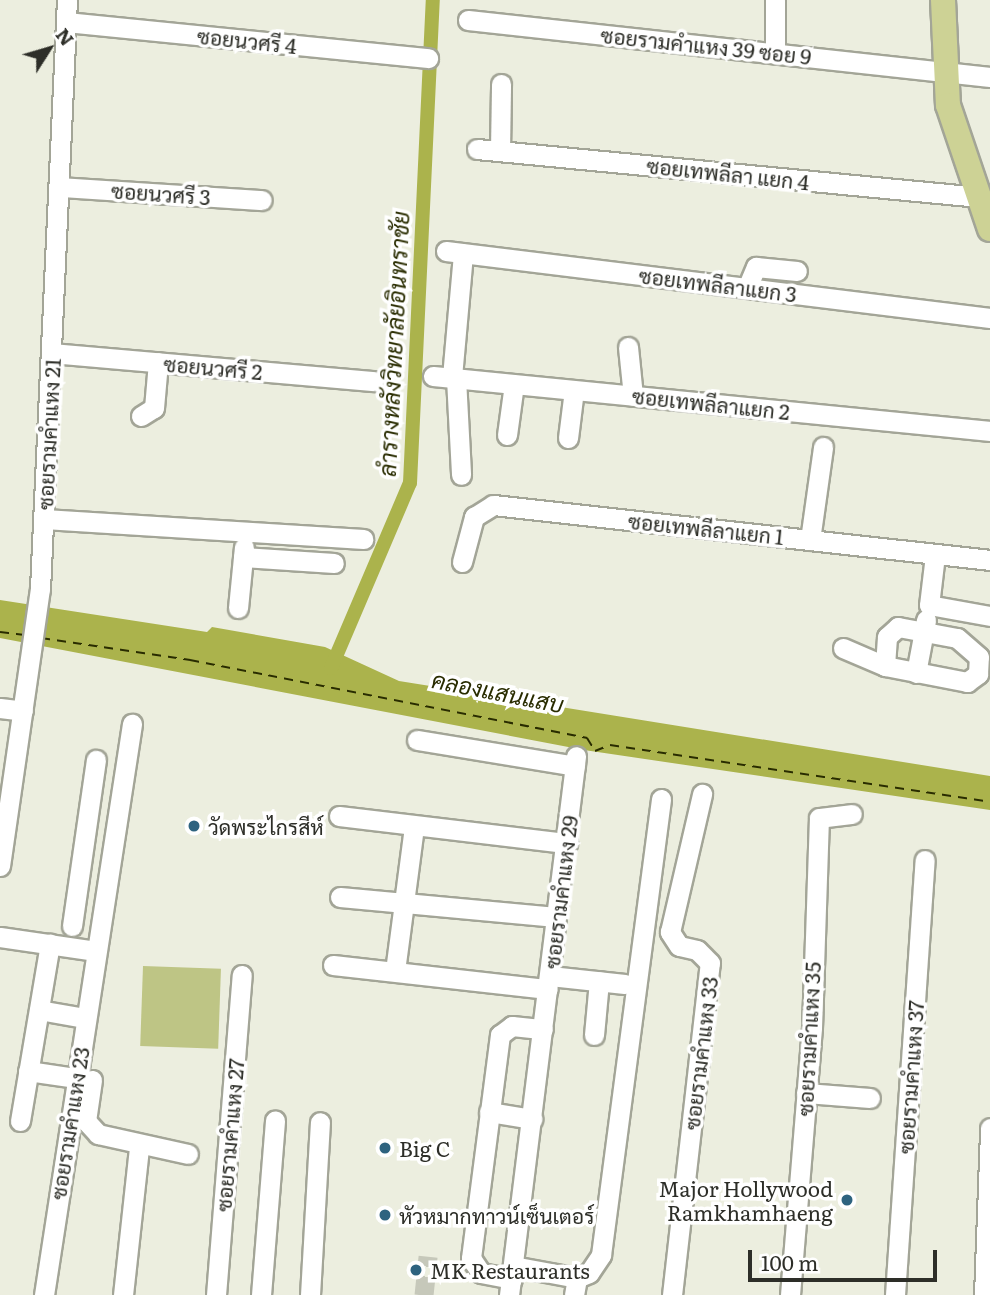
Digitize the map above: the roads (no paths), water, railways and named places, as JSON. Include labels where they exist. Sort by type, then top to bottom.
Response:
[{"type":"main road","points":[[943,0],[943,70],[990,229]]},
{"type":"street","name":"ซอยรามคำแหง 21","points":[[0,866],[5,793],[23,711],[40,589],[67,0]]},
{"type":"street","points":[[775,0],[775,51]]},
{"type":"street","name":"ซอยรามคำแหง 39 ซอย 9","points":[[468,20],[775,51],[990,77]]},
{"type":"street","name":"ซอยนวศรี 4","points":[[66,22],[428,58]]},
{"type":"street","points":[[500,151],[501,84]]},
{"type":"street","name":"ซอยเทพลีลา แยก 4","points":[[477,149],[979,197]]},
{"type":"street","name":"ซอยนวศรี 3","points":[[60,187],[262,200]]},
{"type":"street","name":"ซอยเทพลีลาแยก 3","points":[[447,377],[454,252],[990,318]]},
{"type":"street","points":[[747,288],[756,267],[797,271]]},
{"type":"street","points":[[628,347],[634,396]]},
{"type":"street","name":"ซอยนวศรี 2","points":[[52,353],[374,381]]},
{"type":"street","points":[[141,416],[154,408],[158,362]]},
{"type":"street","points":[[447,377],[461,475]]},
{"type":"street","name":"ซอยเทพลีลาแยก 2","points":[[447,377],[990,431]]},
{"type":"street","points":[[507,435],[514,384]]},
{"type":"street","points":[[568,438],[574,390]]},
{"type":"street","points":[[810,540],[823,447]]},
{"type":"street","name":"ซอยเทพลีลาแยก 1","points":[[462,562],[474,517],[493,505],[990,560]]},
{"type":"street","points":[[44,519],[363,539]]},
{"type":"street","points":[[238,608],[246,532]]},
{"type":"street","points":[[916,673],[935,555]]},
{"type":"street","points":[[243,557],[334,562]]},
{"type":"street","points":[[929,605],[990,616]]},
{"type":"street","points":[[843,648],[885,666],[916,673],[967,682],[978,674],[976,649],[924,631],[892,628],[885,666]]},
{"type":"street","points":[[0,708],[23,711]]},
{"type":"street","name":"ซอยรามคำแหง 23","points":[[44,1295],[84,1079],[85,1018],[132,724]]},
{"type":"street","name":"ซอยรามคำแหง 29","points":[[417,740],[576,761],[511,1280]]},
{"type":"street","points":[[72,926],[96,760]]},
{"type":"street","name":"ซอยรามคำแหง 33","points":[[672,1295],[710,963],[697,950],[680,946],[670,932],[702,794]]},
{"type":"street","points":[[543,1029],[512,1026],[500,1035],[471,1258],[481,1273],[511,1280],[575,1286],[589,1273],[601,1255],[661,799]]},
{"type":"street","name":"ซอยรามคำแหง 35","points":[[790,1295],[806,1093],[819,818],[852,814]]},
{"type":"street","points":[[339,816],[567,843]]},
{"type":"street","points":[[395,971],[414,826]]},
{"type":"street","name":"ซอยรามคำแหง 37","points":[[895,1295],[925,860]]},
{"type":"street","points":[[79,890],[105,895]]},
{"type":"street","points":[[340,897],[556,917]]},
{"type":"street","points":[[0,937],[96,951]]},
{"type":"street","points":[[20,1121],[50,944]]},
{"type":"street","points":[[333,965],[549,982],[599,981],[625,984]]},
{"type":"street","name":"ซอยรามคำแหง 27","points":[[216,1295],[242,975]]},
{"type":"street","points":[[594,1035],[599,981]]},
{"type":"street","points":[[39,1010],[85,1018]]},
{"type":"street","points":[[28,1071],[84,1079],[90,1128],[139,1147],[188,1154]]},
{"type":"street","points":[[806,1093],[870,1098]]},
{"type":"street","points":[[489,1112],[532,1119]]},
{"type":"street","points":[[261,1295],[275,1121]]},
{"type":"street","points":[[310,1295],[320,1122]]},
{"type":"street","points":[[984,1295],[990,1128]]},
{"type":"street","points":[[122,1295],[139,1147]]},
{"type":"waterway","name":"ลำรางหลังวิทยาลัยอินทราชัย","points":[[331,668],[410,483],[433,0]]},
{"type":"tunnel","points":[[424,1295],[428,1256]]},
{"type":"place","name":"วัดพระไกรสีห์","points":[[194,826]]},
{"type":"place","name":"Big C","points":[[385,1148]]},
{"type":"place","name":"Major Hollywood Ramkhamhaeng","points":[[847,1200]]},
{"type":"place","name":"หัวหมากทาวน์เซ็นเตอร์","points":[[385,1215]]},
{"type":"place","name":"MK Restaurants","points":[[416,1270]]},
{"type":"water label","name":"คลองแสนแสบ","points":[[498,691]]}]
